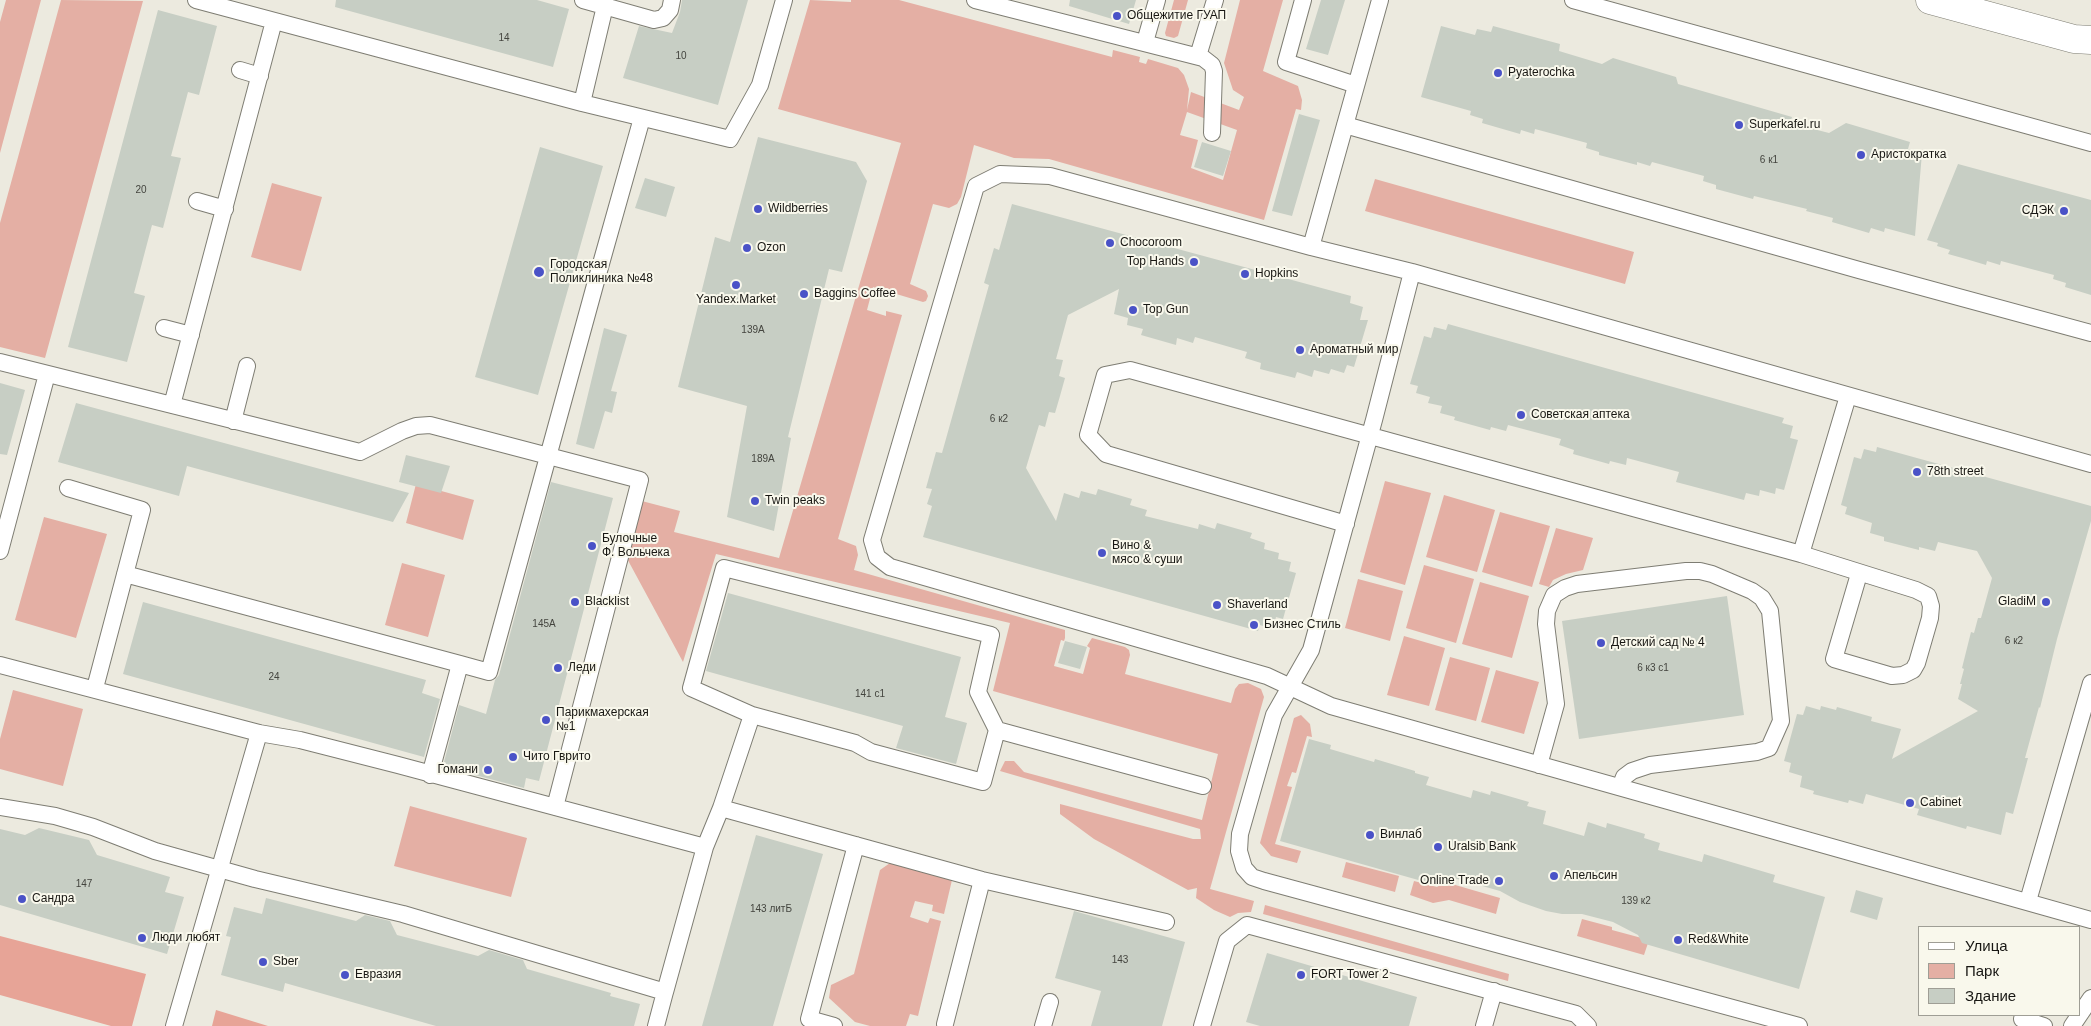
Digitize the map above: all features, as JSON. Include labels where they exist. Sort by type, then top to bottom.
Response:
[{"type":"street","points":[[1930,0],[2074,39],[2091,40]]},
{"type":"lane","points":[[197,0],[582,103],[730,139],[760,84],[784,0]]},
{"type":"lane","points":[[583,0],[654,20],[663,18],[670,10],[672,0]]},
{"type":"lane","points":[[975,0],[1145,42],[1198,56],[1207,61],[1212,65],[1214,71],[1212,133]]},
{"type":"lane","points":[[1145,42],[1157,0]]},
{"type":"lane","points":[[1198,56],[1215,0]]},
{"type":"lane","points":[[1303,0],[1286,62],[1356,85]]},
{"type":"lane","points":[[1311,247],[1380,0]]},
{"type":"lane","points":[[1573,0],[2091,143]]},
{"type":"lane","points":[[582,103],[605,6]]},
{"type":"lane","points":[[172,405],[274,21]]},
{"type":"lane","points":[[240,70],[260,76]]},
{"type":"lane","points":[[125,574],[489,672],[642,118]]},
{"type":"lane","points":[[1345,125],[1859,270],[2091,333]]},
{"type":"lane","points":[[2090,915],[2028,902],[1331,706],[1267,676],[890,567],[877,557],[872,540],[976,186],[1000,174],[1050,176],[1311,247],[1412,272],[2091,464]]},
{"type":"lane","points":[[198,201],[225,209]]},
{"type":"lane","points":[[1412,272],[1370,436],[1311,650],[1274,714],[1240,834],[1239,852],[1244,868],[1252,877],[1279,886],[1799,1026]]},
{"type":"lane","points":[[164,328],[191,335]]},
{"type":"lane","points":[[0,362],[360,452],[402,431],[416,426],[430,425],[640,480],[556,808]]},
{"type":"lane","points":[[233,421],[247,366]]},
{"type":"lane","points":[[1346,524],[1106,454],[1088,435],[1106,375],[1130,370],[1801,554],[1859,574],[1916,590],[1928,596],[1931,606],[1930,618],[1917,664],[1913,670],[1903,676],[1892,676],[1834,659],[1859,574]]},
{"type":"lane","points":[[0,551],[47,374]]},
{"type":"lane","points":[[1801,554],[1848,396]]},
{"type":"lane","points":[[68,488],[142,510],[95,688]]},
{"type":"lane","points":[[724,568],[991,635],[978,692],[997,730],[983,782],[871,752],[855,742],[752,715],[691,688],[724,568]]},
{"type":"lane","points":[[1539,765],[1556,704],[1546,624],[1547,611],[1554,595],[1565,588],[1577,584],[1700,571],[1712,574],[1752,591],[1762,598],[1770,611],[1780,721],[1769,748],[1757,752],[1650,765],[1632,771],[1624,777],[1620,787]]},
{"type":"lane","points":[[430,774],[460,664]]},
{"type":"lane","points":[[0,665],[95,688],[258,733],[300,740],[705,847]]},
{"type":"lane","points":[[2028,902],[2091,682]]},
{"type":"lane","points":[[656,1026],[705,847],[721,808],[752,715]]},
{"type":"lane","points":[[997,730],[1203,786]]},
{"type":"lane","points":[[174,1026],[258,733]]},
{"type":"lane","points":[[0,807],[54,816],[93,827],[155,851],[218,869],[404,914],[665,992]]},
{"type":"lane","points":[[721,808],[982,880],[1166,922]]},
{"type":"lane","points":[[834,1026],[809,1019],[856,845]]},
{"type":"lane","points":[[945,1024],[982,880]]},
{"type":"lane","points":[[1202,1026],[1227,941],[1247,925],[1494,991],[1582,1020]]},
{"type":"lane","points":[[1484,1026],[1494,991]]},
{"type":"lane","points":[[2081,1013],[2091,998]]},
{"type":"lane","points":[[1043,1026],[1050,1002]]},
{"type":"lane","points":[[2022,1018],[2044,1026]]},
{"type":"green space","points":[[6,0],[41,0],[0,153],[0,22]]},
{"type":"green space","points":[[61,0],[143,1],[45,358],[0,347],[0,223]]},
{"type":"green space","points":[[810,0],[851,2],[851,0],[899,0],[1112,57],[1113,50],[1140,57],[1139,62],[1146,64],[1148,59],[1178,68],[1184,75],[1189,89],[1187,110],[1191,92],[1239,110],[1244,97],[1233,90],[1224,63],[1240,0],[1283,0],[1263,71],[1298,86],[1302,100],[1301,110],[1296,109],[1264,220],[1049,159],[1014,158],[974,145],[961,197],[957,204],[949,208],[933,204],[910,284],[926,291],[928,296],[926,301],[923,302],[873,287],[867,310],[886,316],[886,311],[902,315],[838,539],[856,546],[858,555],[854,570],[1065,630],[1065,638],[1064,641],[1061,640],[1054,666],[1083,674],[1090,648],[1087,646],[1092,638],[1125,647],[1129,650],[1130,655],[1125,674],[1231,703],[1235,689],[1239,684],[1248,683],[1261,689],[1264,697],[1210,889],[1254,901],[1251,912],[1238,913],[1230,917],[1214,910],[1196,898],[1197,888],[1188,890],[1094,839],[1060,814],[1060,804],[1193,839],[1201,839],[1200,829],[1000,771],[1005,761],[1014,761],[1024,772],[1202,820],[1218,754],[993,691],[1010,623],[716,554],[683,662],[624,553],[638,500],[680,511],[674,532],[779,558],[901,143],[778,109]],"holes":[[[1187,112],[1237,130],[1223,180],[1191,168],[1198,140],[1180,135]]]},
{"type":"green space","points":[[1174,0],[1188,0],[1178,36],[1174,38],[1166,36],[1165,33]]},
{"type":"green space","points":[[1375,179],[1634,252],[1625,284],[1365,211]]},
{"type":"green space","points":[[272,183],[322,197],[301,271],[251,257]]},
{"type":"green space","points":[[1385,481],[1431,493],[1405,585],[1360,572]]},
{"type":"green space","points":[[416,484],[474,500],[463,540],[406,523]]},
{"type":"green space","points":[[1444,495],[1495,510],[1477,572],[1426,557]]},
{"type":"green space","points":[[1500,512],[1550,526],[1532,587],[1482,572]]},
{"type":"green space","points":[[44,517],[107,534],[76,638],[15,620]]},
{"type":"green space","points":[[1556,528],[1593,538],[1583,570],[1566,574],[1553,580],[1549,587],[1539,584]]},
{"type":"green space","points":[[402,563],[445,575],[428,637],[385,625]]},
{"type":"green space","points":[[1424,565],[1474,579],[1456,643],[1406,628]]},
{"type":"green space","points":[[1358,579],[1403,591],[1390,641],[1345,628]]},
{"type":"green space","points":[[1480,582],[1529,596],[1512,658],[1462,644]]},
{"type":"green space","points":[[1404,636],[1445,648],[1429,706],[1387,695]]},
{"type":"green space","points":[[1450,657],[1490,668],[1476,721],[1435,710]]},
{"type":"green space","points":[[1496,670],[1539,682],[1524,734],[1481,722]]},
{"type":"green space","points":[[13,690],[83,709],[63,786],[0,769],[0,739]]},
{"type":"green space","points":[[1301,715],[1310,724],[1312,737],[1307,736],[1296,773],[1292,772],[1287,786],[1292,787],[1275,844],[1301,851],[1297,863],[1271,856],[1260,843],[1294,718]]},
{"type":"green space","points":[[410,806],[527,838],[511,897],[394,866]]},
{"type":"green space","points":[[1346,862],[1399,876],[1395,892],[1342,877]]},
{"type":"green space","points":[[890,863],[952,880],[944,914],[932,911],[933,905],[915,901],[910,917],[928,923],[930,918],[941,921],[918,1016],[910,1014],[906,1026],[870,1026],[855,1022],[829,998],[831,985],[854,974],[880,870]]},
{"type":"green space","points":[[1414,881],[1437,887],[1445,882],[1500,898],[1496,914],[1449,900],[1433,903],[1410,895]]},
{"type":"green space","points":[[1265,905],[1509,974],[1508,981],[1263,914]]},
{"type":"green space","points":[[1582,919],[1612,927],[1612,930],[1649,940],[1644,955],[1577,936]]},
{"type":"shaded area","points":[[0,936],[146,974],[132,1026],[111,1026],[0,995]]},
{"type":"shaded area","points":[[216,1010],[268,1026],[212,1026]]},
{"type":"building","points":[[336,0],[537,0],[569,9],[553,67],[335,7]]},
{"type":"building","points":[[682,0],[748,0],[718,105],[623,78],[639,26],[672,33],[680,12]]},
{"type":"building","name":"Общежитие ГУАП","points":[[1070,0],[1136,0],[1129,24],[1069,6]]},
{"type":"building","points":[[1321,0],[1345,0],[1328,55],[1306,49]]},
{"type":"building","points":[[158,10],[217,26],[199,95],[188,92],[171,156],[181,158],[163,228],[152,225],[134,293],[145,296],[127,362],[68,347]]},
{"type":"building","points":[[1441,26],[1475,35],[1477,29],[1491,32],[1493,26],[1560,44],[1559,51],[1602,64],[1613,58],[1676,77],[1678,84],[1792,117],[1790,123],[1829,133],[1846,123],[1910,142],[1908,149],[1922,153],[1915,236],[1885,228],[1884,232],[1871,228],[1869,233],[1832,222],[1833,218],[1806,211],[1807,209],[1754,196],[1753,199],[1716,189],[1716,185],[1703,181],[1704,176],[1652,162],[1650,166],[1637,162],[1637,165],[1599,155],[1599,152],[1586,148],[1587,143],[1535,129],[1534,134],[1521,130],[1520,134],[1482,123],[1483,119],[1470,115],[1471,111],[1421,97]]},
{"type":"building","points":[[1299,114],[1320,120],[1292,216],[1272,211]]},
{"type":"building","points":[[758,137],[856,162],[867,181],[842,272],[829,269],[788,437],[791,438],[774,531],[727,517],[747,406],[678,387],[715,237],[730,242]]},
{"type":"building","points":[[1202,142],[1231,151],[1223,176],[1194,167]]},
{"type":"building","name":"Городская Поликлиника №48","points":[[540,147],[603,166],[538,395],[475,377]]},
{"type":"building","points":[[1958,164],[2091,200],[2091,295],[2065,287],[2066,283],[2053,279],[2054,275],[2001,261],[2000,265],[1987,261],[1986,265],[1948,254],[1950,250],[1937,246],[1938,243],[1927,240]]},
{"type":"building","points":[[645,178],[675,187],[666,217],[635,208]]},
{"type":"building","points":[[1012,204],[1351,296],[1350,303],[1363,307],[1360,320],[1368,320],[1354,367],[1347,365],[1344,373],[1331,369],[1329,374],[1314,370],[1312,377],[1297,372],[1295,378],[1260,369],[1261,363],[1245,358],[1247,352],[1195,337],[1193,343],[1177,338],[1176,345],[1141,335],[1143,329],[1127,325],[1128,318],[1114,314],[1119,289],[1068,315],[1056,359],[1063,360],[1059,376],[1065,378],[1055,413],[1049,412],[1045,427],[1039,425],[1026,468],[1056,521],[1064,493],[1079,498],[1081,491],[1096,495],[1098,489],[1132,499],[1130,505],[1147,510],[1145,516],[1198,529],[1199,524],[1215,529],[1217,523],[1252,533],[1250,538],[1265,543],[1264,549],[1279,553],[1278,559],[1291,562],[1289,571],[1296,573],[1283,619],[1276,617],[1273,629],[1260,625],[1258,631],[923,537],[932,506],[927,504],[932,489],[926,488],[936,452],[942,453],[989,285],[984,283],[994,248],[999,250]]},
{"type":"building","points":[[1448,324],[1784,418],[1782,423],[1793,426],[1790,438],[1798,440],[1784,490],[1776,488],[1775,494],[1760,490],[1759,496],[1746,493],[1744,500],[1676,482],[1679,472],[1627,458],[1626,465],[1610,461],[1609,464],[1573,454],[1574,450],[1559,445],[1561,439],[1508,425],[1506,431],[1491,427],[1490,430],[1454,420],[1455,417],[1440,413],[1442,406],[1428,403],[1430,397],[1416,393],[1418,386],[1410,384],[1424,336],[1431,338],[1434,327],[1446,330]]},
{"type":"building","points":[[604,328],[627,335],[611,391],[617,392],[612,413],[605,411],[594,449],[576,444]]},
{"type":"building","points":[[0,383],[25,390],[7,455],[0,454]]},
{"type":"building","points":[[76,403],[409,493],[393,522],[187,466],[179,496],[58,462]]},
{"type":"building","points":[[1877,447],[2091,506],[2091,521],[2025,758],[2028,758],[2013,814],[2006,812],[2001,835],[1967,826],[1966,829],[1917,815],[1919,809],[1866,794],[1863,804],[1849,800],[1848,803],[1813,794],[1814,791],[1800,787],[1802,776],[1789,772],[1791,763],[1784,761],[1797,714],[1803,715],[1806,706],[1820,710],[1821,706],[1836,710],[1837,707],[1872,717],[1871,721],[1901,729],[1892,759],[1978,711],[1958,699],[1964,669],[1962,668],[1971,632],[1974,633],[1978,618],[1981,618],[1992,578],[1977,551],[1938,542],[1935,551],[1919,547],[1919,550],[1884,541],[1884,537],[1870,533],[1872,523],[1845,514],[1847,507],[1841,505],[1854,457],[1861,459],[1864,449],[1876,452]]},
{"type":"building","points":[[406,455],[450,466],[441,493],[399,482]]},
{"type":"building","points":[[551,482],[613,498],[539,781],[526,778],[524,788],[445,767],[446,763],[444,762],[459,705],[486,714],[495,680],[499,675]]},
{"type":"building","points":[[728,593],[961,657],[945,717],[967,723],[956,764],[896,748],[903,726],[706,671]]},
{"type":"building","points":[[1727,596],[1744,715],[1579,739],[1562,621]]},
{"type":"building","points":[[143,602],[426,680],[422,693],[440,699],[424,757],[123,674]]},
{"type":"building","points":[[1065,641],[1087,647],[1080,669],[1058,663]]},
{"type":"building","points":[[1309,739],[1331,745],[1330,749],[1374,762],[1375,759],[1415,771],[1415,773],[1429,777],[1426,785],[1471,798],[1473,790],[1490,795],[1491,791],[1529,802],[1527,806],[1546,811],[1543,824],[1584,836],[1588,822],[1606,828],[1607,823],[1645,834],[1644,838],[1660,843],[1658,850],[1702,862],[1704,854],[1775,875],[1773,882],[1825,897],[1799,989],[1642,943],[1638,935],[1613,922],[1582,914],[1562,914],[1546,911],[1520,902],[1500,891],[1454,878],[1452,882],[1444,879],[1436,885],[1280,841]]},
{"type":"building","points":[[39,828],[89,840],[97,855],[170,877],[165,892],[184,897],[167,954],[0,905],[0,829],[25,835]]},
{"type":"building","points":[[756,835],[823,854],[773,1026],[702,1026]]},
{"type":"building","points":[[1856,890],[1883,898],[1877,920],[1850,912]]},
{"type":"building","points":[[266,898],[356,921],[365,915],[390,921],[397,935],[478,956],[489,950],[523,960],[527,969],[611,993],[610,996],[640,1004],[634,1026],[436,1026],[285,983],[283,992],[221,975],[231,937],[226,936],[234,907],[262,914]]},
{"type":"building","points":[[1074,911],[1185,942],[1162,1026],[1091,1026],[1101,991],[1055,978]]},
{"type":"building","name":"FORT Tower 2","points":[[1267,953],[1417,997],[1409,1026],[1260,1026],[1246,1022]]},
{"type":"place","name":"Общежитие ГУАП","points":[[1117,16]]},
{"type":"place","name":"Pyaterochka","points":[[1498,73]]},
{"type":"place","name":"Superkafel.ru","points":[[1739,125]]},
{"type":"place","name":"Аристократка","points":[[1861,155]]},
{"type":"place","name":"Wildberries","points":[[758,209]]},
{"type":"place","name":"СДЭК","points":[[2064,211]]},
{"type":"place","name":"Chocoroom","points":[[1110,243]]},
{"type":"place","name":"Ozon","points":[[747,248]]},
{"type":"place","name":"Top Hands","points":[[1194,262]]},
{"type":"place","name":"Городская Поликлиника №48","points":[[539,272]]},
{"type":"place","name":"Hopkins","points":[[1245,274]]},
{"type":"place","name":"Yandex.Market","points":[[736,285]]},
{"type":"place","name":"Baggins Coffee","points":[[804,294]]},
{"type":"place","name":"Top Gun","points":[[1133,310]]},
{"type":"place","name":"Ароматный мир","points":[[1300,350]]},
{"type":"place","name":"Советская аптека","points":[[1521,415]]},
{"type":"place","name":"78th street","points":[[1917,472]]},
{"type":"place","name":"Twin peaks","points":[[755,501]]},
{"type":"place","name":"Булочные Ф. Вольчека","points":[[592,546]]},
{"type":"place","name":"Вино & мясо & суши","points":[[1102,553]]},
{"type":"place","name":"Blacklist","points":[[575,602]]},
{"type":"place","name":"GladiM","points":[[2046,602]]},
{"type":"place","name":"Shaverland","points":[[1217,605]]},
{"type":"place","name":"Бизнес Стиль","points":[[1254,625]]},
{"type":"place","name":"Детский сад № 4","points":[[1601,643]]},
{"type":"place","name":"Леди","points":[[558,668]]},
{"type":"place","name":"Парикмахерская №1","points":[[546,720]]},
{"type":"place","name":"Чито Гврито","points":[[513,757]]},
{"type":"place","name":"Гомани","points":[[488,770]]},
{"type":"place","name":"Cabinet","points":[[1910,803]]},
{"type":"place","name":"Винлаб","points":[[1370,835]]},
{"type":"place","name":"Uralsib Bank","points":[[1438,847]]},
{"type":"place","name":"Апельсин","points":[[1554,876]]},
{"type":"place","name":"Online Trade","points":[[1499,881]]},
{"type":"place","name":"Сандра","points":[[22,899]]},
{"type":"place","name":"Люди любят","points":[[142,938]]},
{"type":"place","name":"Red&White","points":[[1678,940]]},
{"type":"place","name":"Sber","points":[[263,962]]},
{"type":"place","name":"Евразия","points":[[345,975]]},
{"type":"place","name":"FORT Tower 2","points":[[1301,975]]}]
